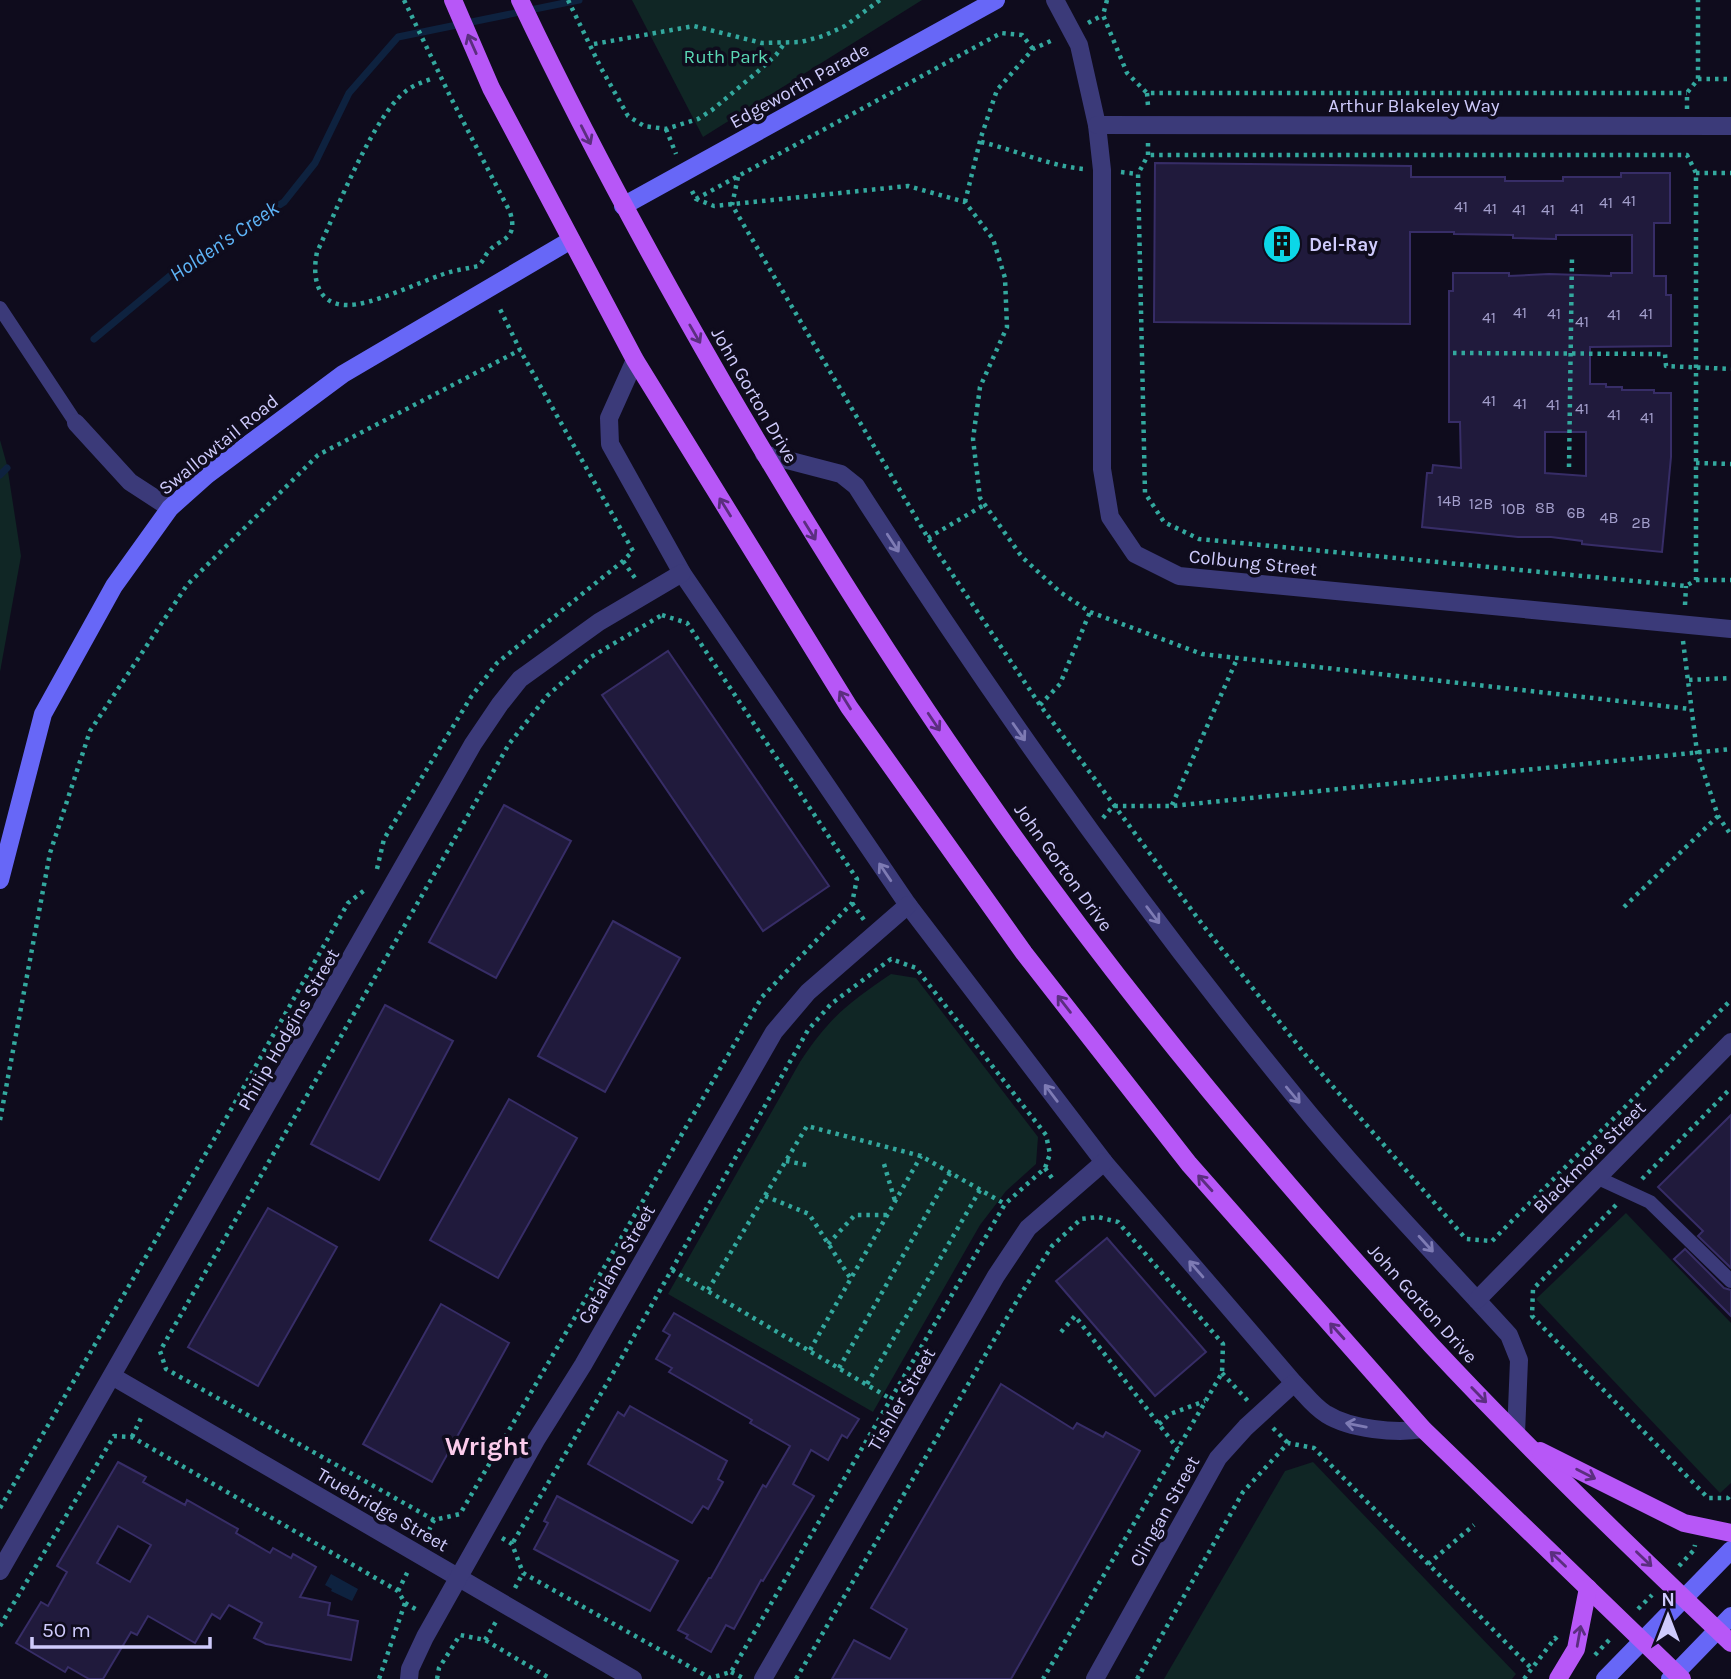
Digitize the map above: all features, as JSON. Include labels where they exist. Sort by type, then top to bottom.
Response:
[{"type":"main road","points":[[453,0],[491,88],[635,360],[849,707],[1024,953],[1189,1164],[1423,1429],[1676,1677]]},
{"type":"main road","name":"John Gorton Drive","points":[[520,0],[623,206],[796,508],[894,663],[980,789],[1085,933],[1216,1099],[1314,1214],[1433,1346],[1520,1438],[1731,1643]]},
{"type":"main road","points":[[1520,1438],[1684,1523],[1731,1532]]},
{"type":"main road","points":[[1558,1679],[1576,1649],[1588,1588]]},
{"type":"street","name":"Edgeworth Parade","points":[[623,206],[996,0]]},
{"type":"street","name":"Colbung Street","points":[[1055,0],[1079,45],[1097,125],[1102,170],[1102,469],[1110,517],[1135,554],[1180,576],[1731,629]]},
{"type":"street","name":"Arthur Blakeley Way","points":[[1097,125],[1731,126]]},
{"type":"street","name":"Swallowtail Road","points":[[0,880],[43,714],[114,586],[170,508],[207,475],[343,374],[571,240]]},
{"type":"street","points":[[635,360],[609,418],[610,444],[682,573],[908,905],[1104,1162],[1294,1383],[1324,1413],[1346,1423],[1404,1432],[1423,1429]]},
{"type":"street","points":[[76,423],[131,482],[170,508]]},
{"type":"street","points":[[764,454],[841,474],[856,486],[943,622],[1018,731],[1199,975],[1295,1097],[1509,1335],[1519,1360],[1520,1438]]},
{"type":"street","name":"Philip Hodgins Street","points":[[0,1571],[473,744],[500,704],[520,679],[599,622],[682,573]]},
{"type":"street","name":"Catalano Street","points":[[409,1679],[425,1637],[536,1440],[583,1365],[774,1032],[808,992],[908,905]]},
{"type":"street","name":"Blackmore Street","points":[[1477,1300],[1731,1042]]},
{"type":"street","name":"Tishler Street","points":[[763,1679],[996,1276],[1028,1228],[1104,1162]]},
{"type":"street","name":"Truebridge Street","points":[[112,1376],[633,1679]]},
{"type":"street","name":"Clingan Street","points":[[1095,1679],[1218,1458],[1246,1427],[1294,1383]]},
{"type":"street","points":[[1605,1679],[1731,1550]]},
{"type":"street","points":[[1676,1677],[1731,1616]]},
{"type":"lane","points":[[0,308],[76,423]]},
{"type":"lane","points":[[1598,1178],[1650,1202],[1731,1281]]},
{"type":"path","points":[[404,0],[510,212],[512,227],[504,242],[489,250],[478,266],[444,273],[394,293],[349,306],[331,301],[323,294],[315,279],[317,252],[382,120],[405,92],[430,79]]},
{"type":"path","points":[[568,0],[628,116],[644,126],[666,129],[683,125],[712,110],[770,61],[784,44]]},
{"type":"path","points":[[594,44],[694,26],[762,43],[784,44],[823,36],[845,26],[880,0]]},
{"type":"path","points":[[1107,0],[1103,15],[1127,73],[1147,93],[1687,93],[1698,79],[1698,0]]},
{"type":"path","points":[[965,202],[997,90],[1033,49],[1103,15]]},
{"type":"path","points":[[1033,49],[1022,35],[1001,33],[696,199],[714,206],[732,205],[908,186],[965,202],[993,239],[1004,278],[1007,327],[980,387],[972,439],[980,498],[1022,557],[1060,592],[1090,612],[1202,654],[1690,709]]},
{"type":"path","points":[[1698,79],[1731,79]]},
{"type":"path","points":[[981,142],[1009,148],[1065,167]]},
{"type":"path","points":[[1696,580],[1696,173],[1688,155],[1148,155],[1138,174],[1145,493],[1164,522],[1199,539],[1686,586],[1696,580],[1731,580]]},
{"type":"path","points":[[1696,173],[1731,173]]},
{"type":"path","points":[[738,177],[732,205],[928,538],[1040,705],[1307,1058],[1466,1239],[1492,1241],[1731,1000]]},
{"type":"path","points":[[1569,467],[1572,257]]},
{"type":"path","points":[[0,1120],[50,853],[90,731],[187,585],[318,455],[520,350],[633,551],[497,663],[471,697],[384,839],[374,877]]},
{"type":"path","points":[[1453,353],[1665,354],[1666,366],[1731,369]]},
{"type":"path","points":[[1696,463],[1731,464]]},
{"type":"path","points":[[928,538],[984,505]]},
{"type":"path","points":[[1040,705],[1060,684],[1090,612]]},
{"type":"path","points":[[662,615],[687,623],[857,879],[852,903],[762,997],[460,1514],[434,1520],[166,1368],[160,1351],[509,744],[547,696],[591,657],[662,615]]},
{"type":"path","points":[[1683,647],[1697,752],[1717,816],[1731,835]]},
{"type":"path","points":[[1172,806],[1237,659]]},
{"type":"path","points":[[1689,680],[1731,678]]},
{"type":"path","points":[[1114,806],[1172,806],[1731,749]]},
{"type":"path","points":[[1624,907],[1717,816]]},
{"type":"path","points":[[0,1508],[211,1146],[348,903],[371,884]]},
{"type":"path","points":[[731,1672],[1005,1204],[1045,1168],[1050,1154],[1046,1135],[916,968],[891,959],[831,1004],[808,1030],[512,1544],[523,1573],[710,1678],[731,1672],[745,1679]]},
{"type":"path","points":[[1731,1088],[1533,1289],[1532,1317],[1708,1497],[1728,1497],[1731,1494]]},
{"type":"path","points":[[708,1290],[807,1126],[921,1156],[1005,1204]]},
{"type":"path","points":[[810,1350],[921,1156]]},
{"type":"path","points":[[786,1161],[807,1165]]},
{"type":"path","points":[[884,1164],[895,1202]]},
{"type":"path","points":[[839,1368],[950,1173]]},
{"type":"path","points":[[867,1384],[980,1190]]},
{"type":"path","points":[[765,1196],[809,1214],[851,1279]]},
{"type":"path","points":[[828,1244],[855,1215],[887,1215]]},
{"type":"path","points":[[796,1679],[1030,1279],[1052,1246],[1081,1219],[1098,1217],[1118,1222],[1223,1345],[1222,1373],[1043,1679]]},
{"type":"path","points":[[672,1269],[891,1399]]},
{"type":"path","points":[[1061,1332],[1075,1316],[1178,1449]]},
{"type":"path","points":[[1159,1424],[1170,1413],[1206,1401]]},
{"type":"path","points":[[0,1626],[114,1436],[132,1437],[398,1591],[405,1603],[379,1679]]},
{"type":"path","points":[[1137,1679],[1244,1492],[1288,1443],[1314,1448],[1532,1669]]},
{"type":"path","points":[[1429,1564],[1474,1525]]},
{"type":"path","points":[[1592,1658],[1694,1550]]},
{"type":"path","points":[[437,1679],[439,1668],[460,1635],[485,1640],[551,1679]]},
{"type":"path","points":[[1524,1679],[1555,1638]]},
{"type":"green space","name":"Ruth Park","points":[[632,0],[922,0],[703,137]]},
{"type":"green space","points":[[0,440],[7,465],[21,556],[0,672]]},
{"type":"green space","points":[[891,974],[916,978],[1038,1137],[1036,1164],[1006,1191],[980,1225],[873,1412],[668,1294],[810,1047],[840,1012]]},
{"type":"green space","points":[[1626,1213],[1731,1323],[1731,1483],[1720,1493],[1536,1299]]},
{"type":"green space","points":[[1313,1462],[1516,1674],[1512,1679],[1164,1679],[1285,1471]]},
{"type":"water","points":[[331,1574],[358,1589],[352,1601],[331,1591],[332,1589],[325,1585]]},
{"type":"building","points":[[1155,163],[1411,166],[1411,177],[1505,177],[1505,181],[1563,181],[1563,177],[1621,177],[1621,173],[1670,173],[1670,223],[1654,223],[1654,276],[1666,276],[1666,295],[1671,295],[1671,346],[1590,347],[1590,384],[1622,387],[1622,390],[1671,393],[1671,457],[1662,552],[1582,544],[1582,541],[1551,537],[1518,537],[1422,527],[1427,473],[1432,473],[1433,465],[1461,468],[1460,422],[1449,422],[1449,291],[1453,291],[1453,273],[1611,276],[1611,273],[1632,273],[1632,235],[1556,235],[1556,239],[1454,232],[1410,232],[1410,324],[1154,322]],"holes":[[[1545,432],[1586,432],[1586,476],[1545,473]]]},
{"type":"building","points":[[668,651],[829,886],[763,931],[602,695]]},
{"type":"building","points":[[504,805],[571,841],[496,978],[429,942]]},
{"type":"building","points":[[613,921],[680,958],[605,1092],[538,1056]]},
{"type":"building","points":[[385,1005],[453,1041],[379,1180],[311,1144]]},
{"type":"building","points":[[509,1099],[577,1138],[498,1278],[430,1240]]},
{"type":"building","points":[[1731,1115],[1731,1268],[1698,1236],[1703,1231],[1658,1187]]},
{"type":"building","points":[[268,1208],[337,1247],[258,1386],[188,1347]]},
{"type":"building","points":[[1107,1238],[1206,1352],[1155,1396],[1056,1281]]},
{"type":"building","points":[[1685,1249],[1724,1288],[1731,1290],[1731,1316],[1674,1259]]},
{"type":"building","points":[[441,1304],[509,1343],[432,1482],[363,1444]]},
{"type":"building","points":[[674,1313],[859,1419],[847,1438],[842,1435],[828,1460],[811,1450],[793,1484],[814,1496],[763,1581],[761,1580],[734,1629],[726,1625],[711,1652],[686,1638],[688,1635],[678,1630],[711,1578],[763,1485],[766,1487],[790,1446],[750,1423],[752,1420],[669,1372],[672,1368],[656,1359],[670,1335],[663,1331]]},
{"type":"building","points":[[1001,1384],[1073,1429],[1077,1423],[1103,1437],[1106,1432],[1140,1451],[1011,1679],[832,1679],[854,1640],[890,1659],[907,1629],[871,1608]]},
{"type":"building","points":[[630,1406],[727,1461],[718,1479],[723,1482],[708,1509],[703,1506],[692,1523],[588,1464],[618,1412],[624,1416]]},
{"type":"building","points":[[118,1462],[146,1477],[143,1482],[185,1505],[187,1500],[238,1529],[236,1533],[270,1553],[273,1548],[291,1558],[293,1554],[316,1567],[300,1597],[330,1603],[328,1615],[358,1621],[351,1660],[266,1644],[254,1638],[262,1623],[229,1605],[220,1619],[212,1614],[195,1643],[148,1616],[137,1635],[131,1632],[103,1679],[89,1679],[68,1667],[65,1672],[16,1643],[41,1602],[48,1606],[67,1572],[57,1566]],"holes":[[[118,1526],[151,1545],[130,1582],[97,1563]]]},
{"type":"building","points":[[557,1496],[678,1561],[650,1611],[534,1549],[548,1523],[544,1521]]},
{"type":"waterway","name":"Holden's Creek","points":[[94,339],[171,275],[284,202],[315,163],[349,93],[398,37],[579,0]]},
{"type":"waterway","name":"Holden's Creek","points":[[0,475],[7,468]]},
{"type":"place","name":"Del-Ray","points":[[1282,244]]},
{"type":"district","name":"Wright","points":[[487,1446]]}]
